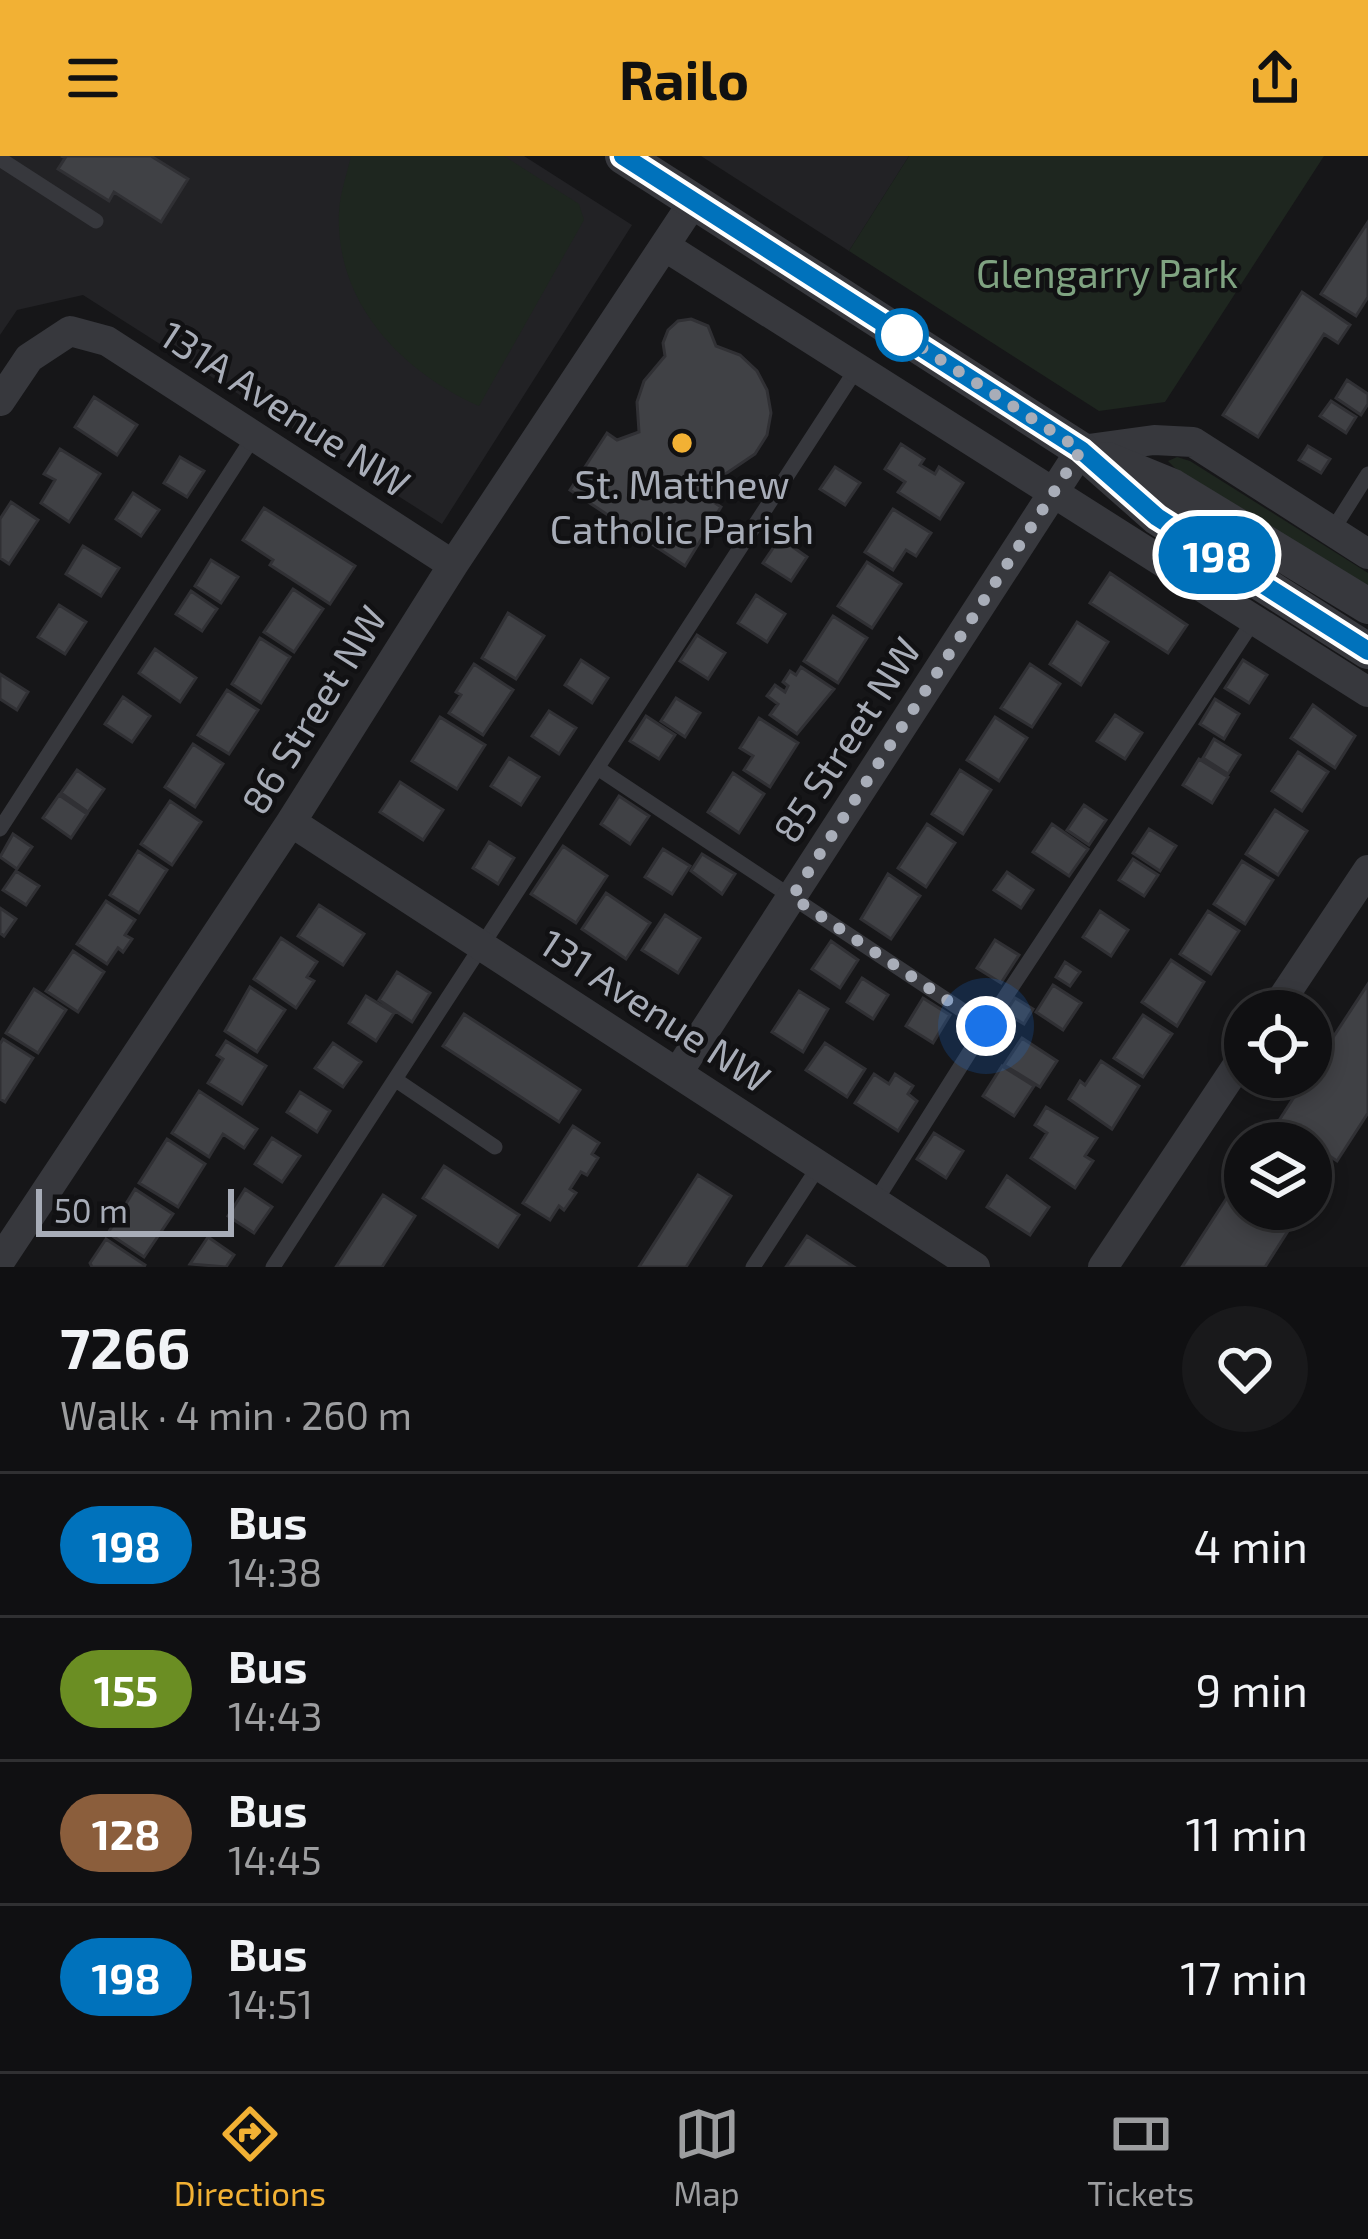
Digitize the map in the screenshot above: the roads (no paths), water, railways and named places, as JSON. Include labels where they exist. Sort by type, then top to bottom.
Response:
[{"type":"street","points":[[623,156],[1081,450],[1157,517],[1368,651]]},
{"type":"street","name":"86 Street NW","points":[[0,1261],[694,201]]},
{"type":"street","points":[[666,247],[1368,692]]},
{"type":"street","name":"131A Avenue NW","points":[[0,401],[28,358],[70,331],[107,340],[453,565]]},
{"type":"street","points":[[1081,450],[1154,440],[1193,442],[1368,554]]},
{"type":"street","points":[[1081,450],[1173,487],[1368,605]]},
{"type":"street","name":"85 Street NW","points":[[678,1072],[1081,450]]},
{"type":"street","name":"131 Avenue NW","points":[[291,822],[975,1267]]},
{"type":"street","points":[[1288,990],[1368,870]]},
{"type":"street","points":[[1103,1267],[1224,1086]]},
{"type":"lane","points":[[0,160],[96,221]]},
{"type":"lane","points":[[273,1267],[857,368]]},
{"type":"lane","points":[[0,829],[254,436]]},
{"type":"lane","points":[[1332,531],[1368,474]]},
{"type":"lane","points":[[875,1202],[1254,620]]},
{"type":"lane","points":[[599,769],[986,1026]]},
{"type":"lane","points":[[396,1080],[494,1147]]},
{"type":"lane","points":[[753,1267],[819,1166]]},
{"type":"place","name":"St. Matthew Catholic Parish","points":[[682,443]]},
{"type":"park label","name":"Glengarry Park","points":[[1107,274]]}]
